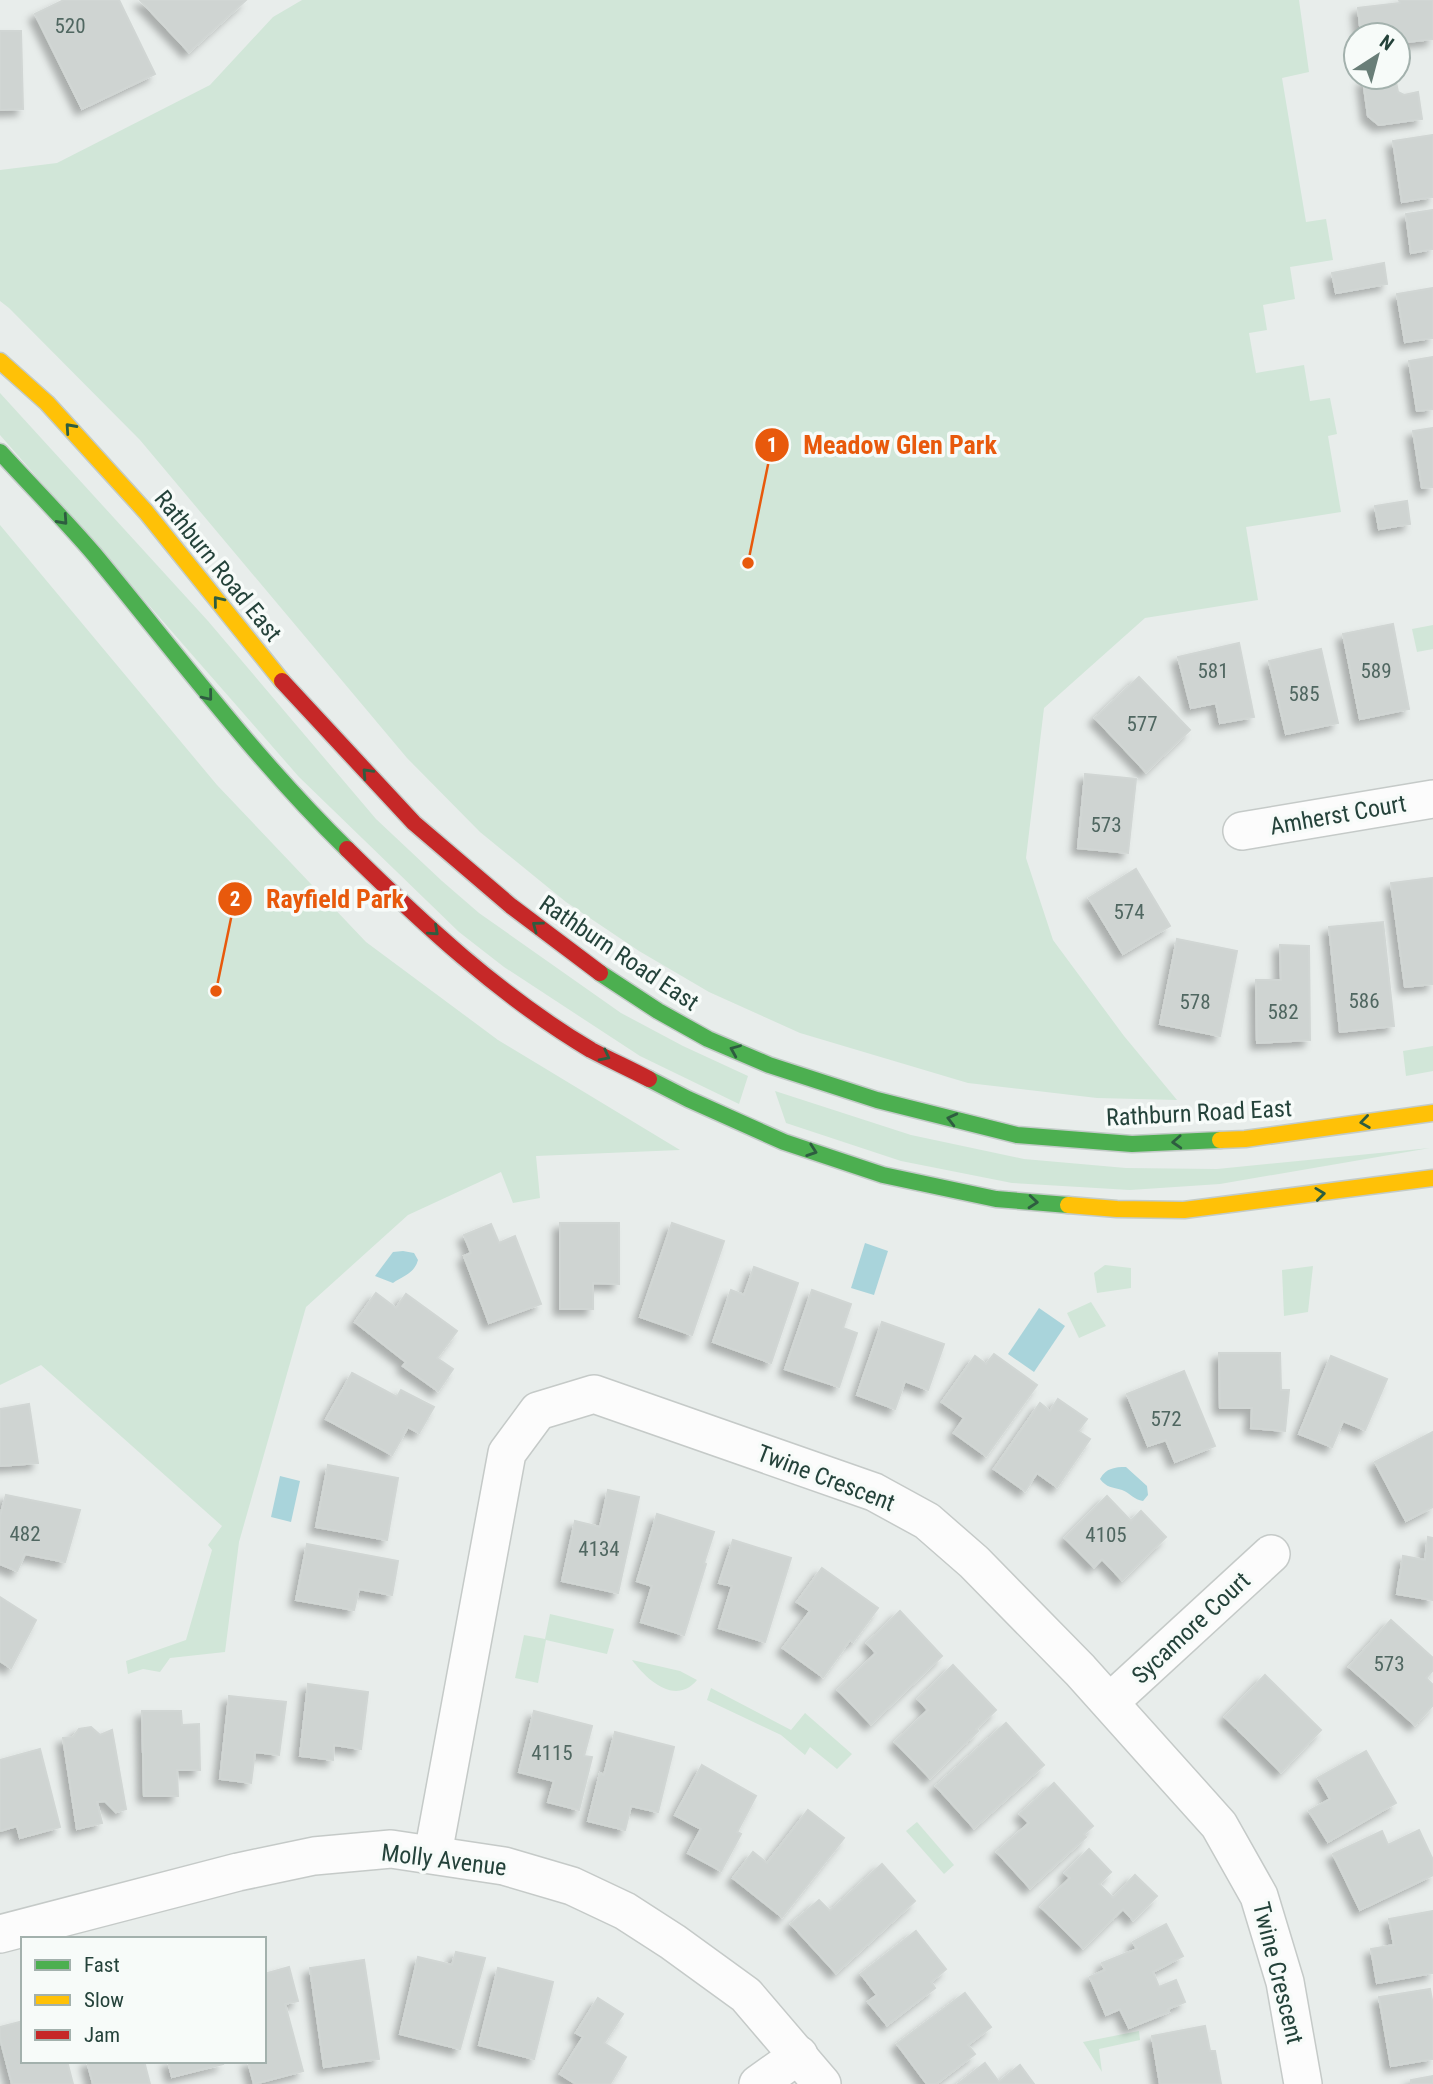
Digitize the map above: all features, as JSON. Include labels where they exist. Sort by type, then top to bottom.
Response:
[{"type":"street","name":"Rathburn Road East","points":[[0,361],[47,403],[146,512],[289,690],[414,823],[511,906],[591,967],[658,1011],[708,1039],[769,1065],[877,1100],[1017,1135],[1132,1144],[1245,1139],[1433,1113]]},
{"type":"street","points":[[0,452],[92,552],[214,704],[306,809],[383,885],[468,962],[547,1021],[592,1050],[688,1099],[784,1142],[883,1175],[996,1199],[1116,1209],[1184,1210],[1433,1178]]},
{"type":"street","name":"Amherst Court","points":[[1242,831],[1433,799]]},
{"type":"street","name":"Twine Crescent","points":[[433,1854],[507,1453],[538,1411],[594,1395],[874,1492],[927,1521],[974,1562],[1110,1702],[1219,1825],[1259,1896],[1285,1982],[1303,2084]]},
{"type":"street","name":"Sycamore Court","points":[[1110,1702],[1271,1554]]},
{"type":"street","name":"Molly Avenue","points":[[0,1934],[238,1872],[314,1856],[391,1849],[516,1869],[572,1886],[625,1911],[673,1942],[746,1995],[822,2084]]},
{"type":"street","points":[[758,2084],[799,2055]]},
{"type":"green space","points":[[302,0],[1299,0],[1309,72],[1282,78],[1306,222],[1326,219],[1333,260],[1290,267],[1295,299],[1263,305],[1267,330],[1249,333],[1256,373],[1304,365],[1310,401],[1330,398],[1337,434],[1328,436],[1341,512],[1246,527],[1258,600],[1145,618],[1044,708],[1026,858],[1053,940],[1124,1036],[1177,1100],[1097,1098],[968,1083],[800,1033],[709,992],[639,951],[566,902],[480,832],[407,758],[140,440],[0,301],[0,170],[57,163],[210,85],[273,17]]},
{"type":"green space","points":[[0,393],[208,621],[376,819],[479,913],[621,1013],[748,1076],[739,1104],[640,1056],[504,967],[459,932],[299,777],[0,435]]},
{"type":"green space","points":[[0,525],[217,785],[366,942],[498,1040],[680,1150],[536,1156],[540,1198],[513,1203],[501,1172],[408,1215],[306,1307],[239,1542],[225,1652],[170,1658],[160,1672],[143,1669],[128,1674],[126,1661],[186,1640],[212,1550],[208,1545],[222,1526],[41,1365],[0,1385]]},
{"type":"green space","points":[[1433,625],[1433,649],[1417,652],[1412,629]]},
{"type":"green space","points":[[1433,1046],[1433,1071],[1406,1076],[1403,1051]]},
{"type":"green space","points":[[775,1091],[911,1135],[1024,1159],[1126,1168],[1217,1169],[1430,1148],[1220,1184],[1130,1190],[1012,1183],[901,1161],[786,1123]]},
{"type":"green space","points":[[1105,1265],[1131,1268],[1131,1288],[1097,1293],[1094,1273]]},
{"type":"green space","points":[[1313,1266],[1308,1312],[1284,1316],[1282,1270]]},
{"type":"green space","points":[[1091,1302],[1106,1326],[1079,1338],[1067,1313]]},
{"type":"green space","points":[[550,1614],[614,1629],[607,1654],[546,1640],[538,1683],[515,1678],[524,1635],[545,1639]]},
{"type":"green space","points":[[632,1660],[680,1671],[697,1680],[680,1691],[671,1690],[653,1682]]},
{"type":"green space","points":[[711,1688],[791,1730],[805,1713],[852,1754],[837,1769],[810,1747],[805,1755],[781,1735],[707,1700]]},
{"type":"green space","points":[[917,1822],[954,1865],[944,1874],[906,1831]]},
{"type":"green space","points":[[1139,2031],[1140,2040],[1099,2049],[1102,2072],[1083,2042]]},
{"type":"water","points":[[865,1243],[888,1251],[874,1295],[851,1288]]},
{"type":"water","points":[[393,1252],[414,1253],[418,1260],[411,1271],[393,1283],[375,1276]]},
{"type":"water","points":[[1039,1308],[1065,1326],[1034,1372],[1008,1354]]},
{"type":"water","points":[[1126,1467],[1147,1486],[1148,1495],[1143,1501],[1107,1486],[1100,1479],[1111,1469]]},
{"type":"water","points":[[280,1476],[300,1481],[291,1522],[271,1517]]},
{"type":"building","points":[[64,0],[119,0],[155,74],[82,109],[35,14]]},
{"type":"building","points":[[140,0],[246,0],[189,52]]},
{"type":"building","points":[[1399,0],[1433,0],[1433,39],[1412,41],[1412,21],[1359,21],[1358,8],[1400,3]]},
{"type":"building","points":[[0,31],[21,31],[23,109],[0,110]]},
{"type":"building","points":[[1365,91],[1398,91],[1404,95],[1418,92],[1422,119],[1379,125],[1368,116]]},
{"type":"building","points":[[1433,135],[1433,197],[1402,202],[1393,141]]},
{"type":"building","points":[[1433,210],[1433,249],[1411,253],[1406,214]]},
{"type":"building","points":[[1384,263],[1387,284],[1336,293],[1332,273]]},
{"type":"building","points":[[1433,288],[1433,338],[1405,342],[1397,294]]},
{"type":"building","points":[[1433,357],[1433,409],[1417,411],[1409,361]]},
{"type":"building","points":[[1433,428],[1433,487],[1422,488],[1413,431]]},
{"type":"building","points":[[1407,501],[1410,524],[1379,529],[1375,506]]},
{"type":"building","points":[[1393,624],[1409,709],[1360,719],[1343,634]]},
{"type":"building","points":[[1239,643],[1254,717],[1220,723],[1216,703],[1191,708],[1178,657]]},
{"type":"building","points":[[1321,649],[1338,723],[1286,734],[1269,661]]},
{"type":"building","points":[[1139,677],[1190,730],[1146,772],[1095,718]]},
{"type":"building","points":[[1085,774],[1136,779],[1128,853],[1078,848]]},
{"type":"building","points":[[1136,869],[1170,926],[1123,954],[1089,898]]},
{"type":"building","points":[[1433,878],[1433,984],[1405,987],[1391,883]]},
{"type":"building","points":[[1383,922],[1394,1026],[1340,1032],[1329,927]]},
{"type":"building","points":[[1177,939],[1237,951],[1220,1036],[1160,1024]]},
{"type":"building","points":[[1280,945],[1309,946],[1310,1040],[1257,1043],[1256,980],[1281,980]]},
{"type":"building","points":[[560,1223],[619,1223],[619,1284],[593,1283],[593,1309],[560,1309]]},
{"type":"building","points":[[672,1223],[724,1241],[692,1335],[640,1317]]},
{"type":"building","points":[[491,1224],[499,1243],[515,1236],[541,1304],[489,1323],[464,1256],[471,1253],[464,1235]]},
{"type":"building","points":[[754,1267],[798,1283],[771,1363],[713,1342],[731,1290],[744,1295]]},
{"type":"building","points":[[812,1290],[851,1304],[843,1328],[857,1333],[839,1387],[785,1369]]},
{"type":"building","points":[[376,1293],[396,1308],[406,1294],[457,1331],[437,1358],[453,1369],[438,1391],[403,1366],[406,1362],[355,1322]]},
{"type":"building","points":[[882,1322],[944,1344],[928,1390],[905,1381],[895,1409],[857,1395]]},
{"type":"building","points":[[1219,1353],[1280,1353],[1281,1390],[1289,1390],[1285,1431],[1251,1428],[1252,1408],[1220,1408]]},
{"type":"building","points":[[994,1354],[1037,1385],[986,1456],[954,1433],[964,1418],[942,1402],[975,1356],[986,1364]]},
{"type":"building","points":[[1331,1356],[1387,1379],[1365,1430],[1343,1421],[1332,1447],[1299,1434]]},
{"type":"building","points":[[1184,1371],[1215,1446],[1175,1462],[1166,1440],[1148,1446],[1127,1394]]},
{"type":"building","points":[[352,1373],[397,1397],[401,1390],[434,1407],[419,1433],[408,1427],[392,1455],[326,1419]]},
{"type":"building","points":[[1058,1399],[1087,1419],[1078,1431],[1090,1439],[1057,1487],[1037,1473],[1025,1491],[994,1469],[1040,1403],[1050,1411]]},
{"type":"building","points":[[29,1404],[38,1463],[0,1466],[0,1409]]},
{"type":"building","points":[[1433,1432],[1433,1507],[1406,1521],[1375,1462]]},
{"type":"building","points":[[328,1465],[398,1478],[387,1540],[316,1527]]},
{"type":"building","points":[[608,1490],[639,1497],[618,1593],[562,1581],[575,1521],[600,1527]]},
{"type":"building","points":[[6,1495],[80,1510],[65,1562],[25,1554],[17,1571],[0,1564],[0,1516]]},
{"type":"building","points":[[1107,1496],[1131,1521],[1141,1511],[1166,1537],[1122,1580],[1102,1559],[1094,1567],[1065,1538]]},
{"type":"building","points":[[657,1514],[714,1532],[684,1635],[641,1622],[652,1586],[637,1581]]},
{"type":"building","points":[[1428,1537],[1433,1538],[1433,1600],[1397,1594],[1403,1556],[1425,1560]]},
{"type":"building","points":[[733,1540],[791,1558],[765,1642],[719,1628],[732,1586],[719,1583]]},
{"type":"building","points":[[307,1544],[398,1561],[392,1595],[359,1589],[354,1610],[296,1600]]},
{"type":"building","points":[[822,1568],[878,1608],[823,1677],[783,1648],[810,1611],[797,1602]]},
{"type":"building","points":[[0,1597],[36,1620],[11,1668],[0,1661]]},
{"type":"building","points":[[900,1611],[942,1656],[871,1724],[838,1690],[876,1653],[867,1643]]},
{"type":"building","points":[[1391,1620],[1433,1658],[1433,1670],[1426,1678],[1433,1685],[1433,1705],[1415,1725],[1349,1667]]},
{"type":"building","points":[[953,1665],[996,1710],[930,1778],[895,1742],[928,1710],[918,1699]]},
{"type":"building","points":[[1265,1675],[1321,1730],[1281,1772],[1225,1717]]},
{"type":"building","points":[[308,1684],[368,1692],[361,1749],[334,1745],[333,1760],[300,1756]]},
{"type":"building","points":[[229,1696],[286,1702],[279,1755],[255,1752],[251,1783],[220,1779]]},
{"type":"building","points":[[142,1711],[181,1711],[182,1725],[199,1724],[200,1770],[177,1770],[178,1796],[144,1796]]},
{"type":"building","points":[[534,1711],[592,1726],[584,1756],[592,1757],[579,1810],[548,1802],[554,1781],[519,1772]]},
{"type":"building","points":[[1006,1723],[1044,1765],[974,1828],[936,1786]]},
{"type":"building","points":[[91,1727],[100,1735],[112,1730],[126,1809],[116,1812],[105,1801],[97,1802],[102,1823],[77,1829],[63,1738],[73,1737],[79,1729]]},
{"type":"building","points":[[615,1732],[674,1747],[658,1812],[631,1806],[625,1830],[588,1821],[600,1773],[604,1775]]},
{"type":"building","points":[[40,1749],[60,1827],[20,1838],[17,1826],[0,1831],[0,1760]]},
{"type":"building","points":[[1366,1751],[1396,1803],[1328,1842],[1309,1811],[1330,1799],[1318,1778]]},
{"type":"building","points":[[702,1765],[756,1796],[737,1832],[741,1834],[721,1871],[688,1853],[701,1829],[675,1815]]},
{"type":"building","points":[[1054,1783],[1093,1826],[1084,1834],[1086,1837],[1030,1888],[997,1852],[1029,1823],[1020,1814]]},
{"type":"building","points":[[808,1810],[844,1838],[782,1917],[733,1878],[753,1852],[767,1863]]},
{"type":"building","points":[[1419,1830],[1433,1860],[1433,1875],[1360,1910],[1333,1854],[1382,1831],[1388,1845]]},
{"type":"building","points":[[1089,1849],[1111,1872],[1099,1884],[1113,1898],[1135,1875],[1157,1896],[1133,1920],[1123,1909],[1083,1948],[1041,1907],[1070,1878],[1065,1873]]},
{"type":"building","points":[[882,1864],[915,1901],[836,1973],[791,1924],[819,1900],[830,1911]]},
{"type":"building","points":[[1433,1911],[1433,1973],[1377,1983],[1371,1949],[1394,1945],[1389,1919]]},
{"type":"building","points":[[1166,1924],[1183,1956],[1153,1972],[1159,1987],[1176,1980],[1185,2002],[1168,2009],[1169,2012],[1129,2028],[1120,2009],[1106,2015],[1090,1977],[1105,1970],[1102,1963],[1137,1949],[1133,1942]]},
{"type":"building","points":[[916,1931],[946,1969],[931,1982],[935,1988],[887,2025],[868,2002],[877,1995],[861,1974]]},
{"type":"building","points":[[456,1952],[485,1958],[460,2049],[400,2034],[418,1957],[452,1965]]},
{"type":"building","points":[[364,1960],[379,2059],[324,2067],[310,1968]]},
{"type":"building","points":[[289,1967],[298,2001],[285,2004],[303,2071],[254,2084],[249,2063],[266,2063],[266,1973]]},
{"type":"building","points":[[498,1968],[553,1982],[534,2059],[479,2045]]},
{"type":"building","points":[[1430,1989],[1433,2005],[1433,2059],[1391,2066],[1379,1997]]},
{"type":"building","points":[[965,1993],[991,2027],[968,2045],[975,2054],[936,2084],[927,2084],[897,2044]]},
{"type":"building","points":[[598,1998],[623,2014],[604,2043],[626,2057],[610,2084],[576,2084],[560,2074],[583,2037],[576,2033]]},
{"type":"building","points":[[21,2022],[21,2063],[68,2063],[73,2084],[12,2084],[0,2038],[0,2027]]},
{"type":"building","points":[[1205,2026],[1210,2051],[1215,2051],[1221,2084],[1160,2084],[1152,2036]]},
{"type":"building","points":[[88,2063],[145,2063],[150,2084],[93,2084]]},
{"type":"building","points":[[168,2063],[223,2064],[172,2077]]},
{"type":"building","points":[[985,2063],[999,2082],[1020,2065],[1034,2084],[958,2084]]},
{"type":"building","points":[[1433,2076],[1433,2084],[1411,2084],[1411,2080]]},
{"type":"traffic: fast","points":[[0,452],[94,554],[280,779],[347,849]]},
{"type":"traffic: fast","points":[[600,973],[658,1011],[708,1039],[769,1065],[877,1100],[1017,1135],[1132,1144],[1220,1140]]},
{"type":"traffic: fast","points":[[649,1079],[784,1142],[883,1175],[996,1199],[1068,1205]]},
{"type":"traffic: slow","points":[[0,361],[47,403],[146,512],[282,681]]},
{"type":"traffic: slow","points":[[1220,1140],[1245,1139],[1433,1113]]},
{"type":"traffic: slow","points":[[1068,1205],[1184,1210],[1433,1178]]},
{"type":"traffic: jam","points":[[282,681],[414,823],[511,906],[600,973]]},
{"type":"traffic: jam","points":[[347,849],[433,931],[525,1006],[591,1050],[649,1079]]},
{"type":"place","name":"Meadow Glen Park","points":[[748,563]]},
{"type":"place","name":"Rayfield Park","points":[[216,991]]}]
